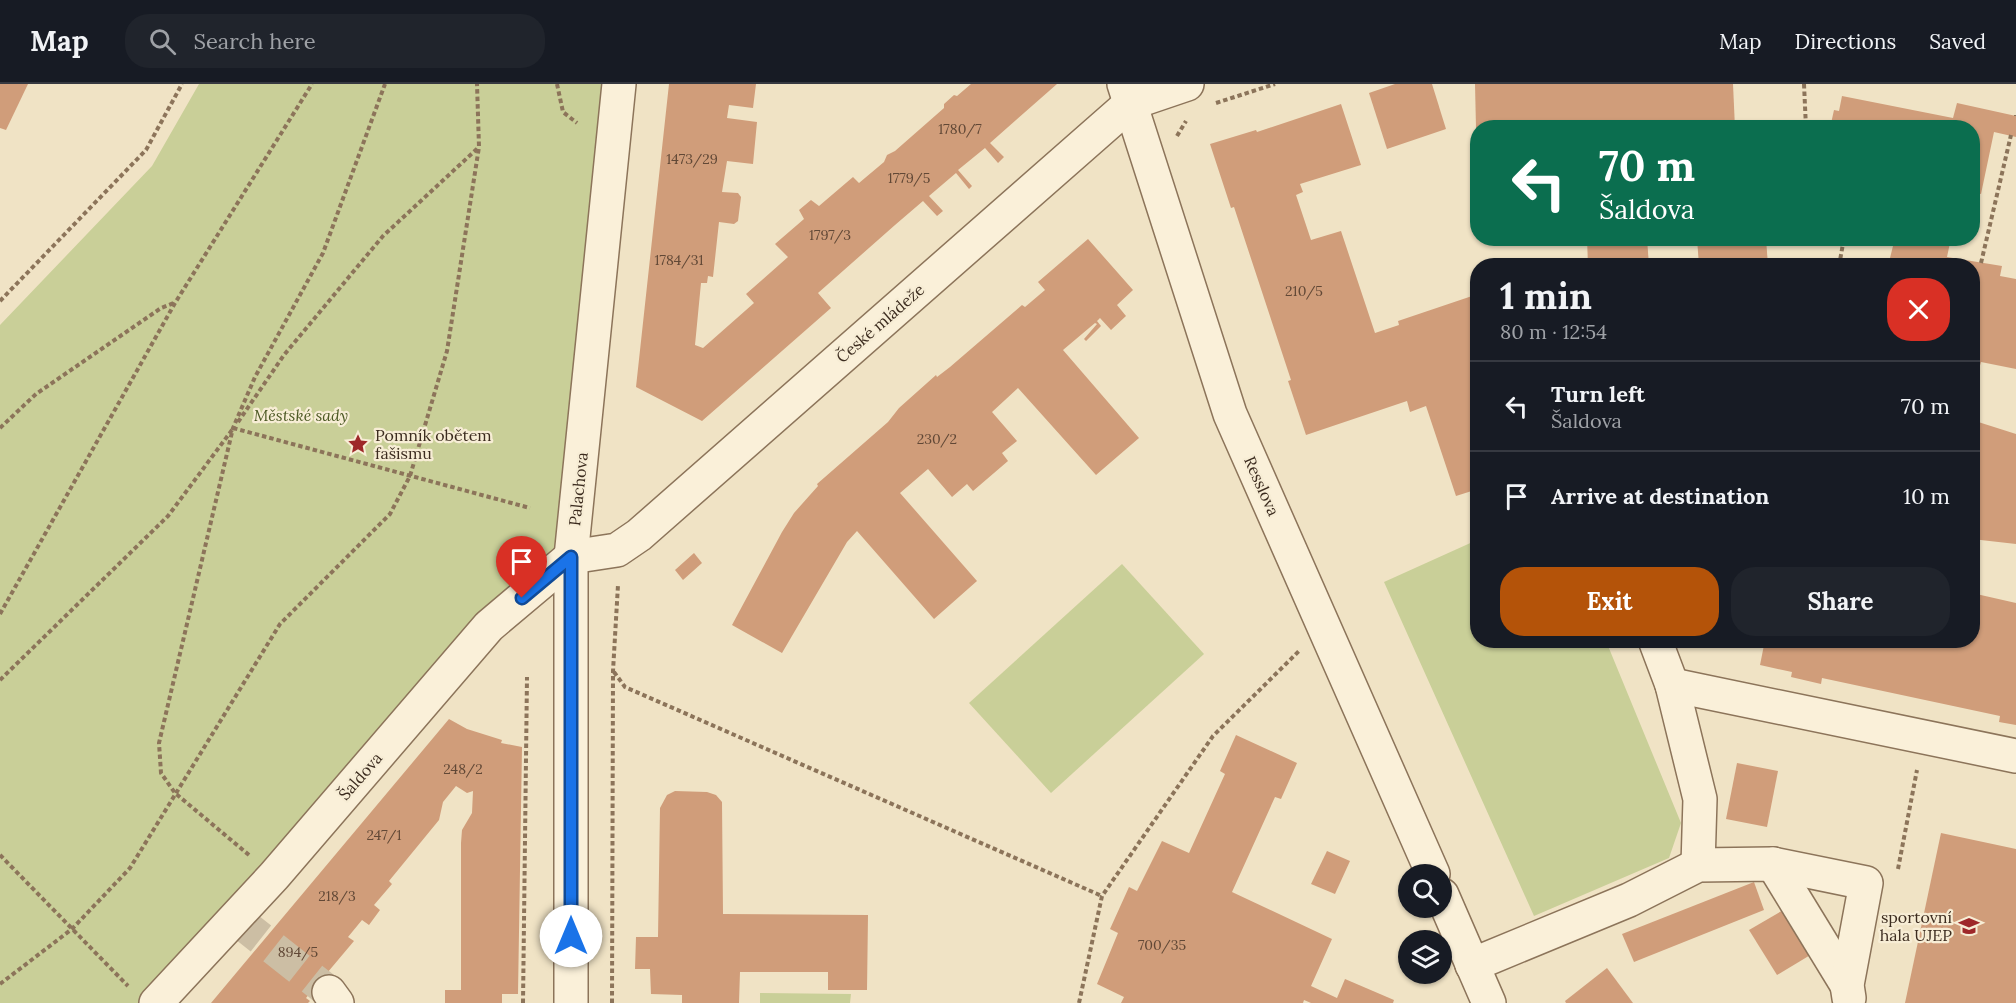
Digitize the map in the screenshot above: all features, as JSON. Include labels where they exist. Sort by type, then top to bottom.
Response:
[{"type":"street","name":"Palachova","points":[[571,1003],[571,557],[619,84]]},
{"type":"street","name":"České mládeže","points":[[571,557],[617,549],[639,535],[1132,90],[1187,84]]},
{"type":"street","name":"Resslova","points":[[1132,90],[1230,414],[1429,864]]},
{"type":"street","name":"Šaldova","points":[[143,996],[274,876],[489,626],[571,557]]},
{"type":"street","points":[[1657,648],[1672,686],[1700,799],[1698,865]]},
{"type":"street","points":[[1672,686],[2016,756]]},
{"type":"street","points":[[1472,965],[1629,900],[1698,865],[1773,864],[1866,883],[1848,991],[1773,864]]},
{"type":"street","points":[[1452,918],[1489,1003]]},
{"type":"path","points":[[0,301],[146,150],[182,84]]},
{"type":"path","points":[[0,614],[175,303],[312,84]]},
{"type":"path","points":[[250,856],[175,793],[161,773],[159,742],[233,428],[255,377],[322,253],[385,84]]},
{"type":"path","points":[[0,984],[72,929],[130,868],[280,624],[390,514],[410,476],[447,351],[479,147],[477,84]]},
{"type":"path","points":[[557,84],[563,112],[577,123]]},
{"type":"path","points":[[1213,104],[1275,84]]},
{"type":"path","points":[[1804,84],[1806,120]]},
{"type":"path","points":[[1174,142],[1188,118]]},
{"type":"path","points":[[1982,263],[2011,135]]},
{"type":"path","points":[[0,680],[168,516],[284,355],[383,236],[479,147]]},
{"type":"path","points":[[0,428],[36,394],[160,308],[175,303]]},
{"type":"path","points":[[233,428],[530,508]]},
{"type":"path","points":[[612,1003],[613,671],[618,583]]},
{"type":"path","points":[[1079,1003],[1102,896],[1213,736],[1301,649]]},
{"type":"path","points":[[613,671],[625,687],[1102,896]]},
{"type":"path","points":[[524,1003],[527,677]]},
{"type":"path","points":[[1897,874],[1923,737]]},
{"type":"path","points":[[0,855],[72,929],[143,996]]},
{"type":"green space","name":"Městské sady","points":[[199,84],[619,84],[571,557],[156,1003],[0,1003],[0,325],[152,166]]},
{"type":"green space","points":[[1470,543],[1470,648],[1609,648],[1681,823],[1669,858],[1534,916],[1384,582]]},
{"type":"green space","points":[[1122,564],[1204,654],[1051,793],[969,703]]},
{"type":"green space","points":[[760,993],[851,994],[850,1003],[760,1003]]},
{"type":"building","points":[[0,84],[28,84],[6,130],[0,128]]},
{"type":"building","points":[[669,84],[756,84],[753,108],[729,105],[727,118],[757,122],[753,164],[727,161],[722,192],[738,193],[741,197],[738,221],[734,224],[719,222],[713,277],[708,276],[707,283],[701,283],[695,345],[703,348],[754,303],[746,294],[788,257],[775,244],[804,219],[799,210],[811,200],[819,206],[853,177],[859,183],[884,162],[887,155],[895,151],[944,108],[944,104],[954,95],[957,96],[971,84],[1057,84],[990,143],[1004,157],[998,163],[985,148],[958,170],[972,186],[969,189],[956,173],[929,196],[943,211],[937,216],[923,201],[895,225],[818,293],[831,308],[702,421],[636,387]]},
{"type":"building","points":[[1395,84],[1432,84],[1446,129],[1387,149],[1369,93]]},
{"type":"building","points":[[1475,84],[1733,84],[1735,120],[1476,120]]},
{"type":"building","points":[[1842,96],[1953,118],[1957,103],[2016,116],[2016,137],[1994,132],[1981,194],[1980,120],[1832,120],[1834,110],[1839,111]]},
{"type":"building","points":[[1341,104],[1361,165],[1300,184],[1303,192],[1296,195],[1311,240],[1341,231],[1375,333],[1399,325],[1398,321],[1470,297],[1470,492],[1456,496],[1426,406],[1410,412],[1407,401],[1306,435],[1288,381],[1291,380],[1234,207],[1231,208],[1210,144],[1256,130],[1257,132]]},
{"type":"building","points":[[1088,239],[1133,290],[1117,305],[1126,316],[1111,330],[1100,318],[1097,321],[1101,326],[1086,341],[1084,339],[1097,324],[1095,323],[1063,350],[1139,438],[1096,475],[1018,388],[992,412],[1017,441],[1002,453],[1008,461],[973,491],[967,484],[952,497],[928,469],[900,493],[977,581],[934,619],[857,531],[847,542],[782,653],[732,625],[782,532],[794,513],[818,486],[817,484],[888,422],[899,408],[936,375],[937,377],[950,367],[1022,305],[1025,307],[1045,290],[1038,282]]},
{"type":"building","points":[[1587,246],[1648,246],[1648,258],[1588,258]]},
{"type":"building","points":[[1698,246],[1767,246],[1767,258],[1698,258]]},
{"type":"building","points":[[1893,246],[1949,246],[1947,257],[1953,258],[1890,258]]},
{"type":"building","points":[[1980,262],[2002,266],[2000,276],[2016,279],[2016,369],[1981,362],[1980,365]]},
{"type":"building","points":[[1980,423],[2016,434],[2016,544],[1980,540]]},
{"type":"building","points":[[694,553],[702,563],[683,580],[675,570]]},
{"type":"building","points":[[1980,595],[2016,603],[2016,725],[1999,722],[2000,716],[1822,678],[1821,684],[1791,677],[1792,672],[1760,665],[1763,648],[1980,648]]},
{"type":"building","points":[[449,719],[467,729],[502,740],[501,743],[522,747],[518,994],[502,994],[502,1003],[445,1003],[445,990],[461,990],[461,843],[462,830],[472,813],[473,791],[467,793],[456,786],[443,802],[439,820],[389,881],[392,884],[374,905],[380,910],[369,925],[362,920],[348,937],[354,941],[306,998],[310,1001],[308,1003],[211,1003]]},
{"type":"building","points":[[1236,735],[1297,763],[1281,799],[1275,797],[1232,892],[1332,939],[1311,986],[1337,998],[1345,979],[1394,1000],[1393,1003],[1311,1003],[1304,1000],[1303,1003],[1121,1003],[1124,997],[1097,984],[1118,933],[1110,929],[1129,887],[1137,891],[1162,841],[1189,853],[1225,774],[1220,771]]},
{"type":"building","points":[[1737,763],[1778,771],[1767,827],[1726,819]]},
{"type":"building","points":[[675,791],[707,792],[716,795],[722,802],[723,914],[868,915],[867,990],[828,990],[828,972],[740,972],[739,1003],[682,1003],[682,995],[651,994],[650,969],[635,969],[636,937],[658,937],[660,808],[667,795]]},
{"type":"building","name":"sportovní hala UJEP","points":[[1941,833],[2016,849],[2016,1003],[1905,1003]]},
{"type":"building","points":[[1327,851],[1350,861],[1335,894],[1311,884]]},
{"type":"building","points":[[1754,882],[1764,910],[1634,962],[1622,934]]},
{"type":"building","points":[[1785,909],[1812,954],[1777,975],[1749,930]]},
{"type":"building","points":[[1607,968],[1633,1003],[1566,1003],[1565,1001]]},
{"type":"tunnel","points":[[235,918],[329,992]]},
{"type":"place","name":"Pomník obětem fašismu","points":[[358,444]]},
{"type":"place","name":"sportovní hala UJEP","points":[[1969,926]]},
{"type":"route","points":[[522,598],[571,557],[571,936]]}]
